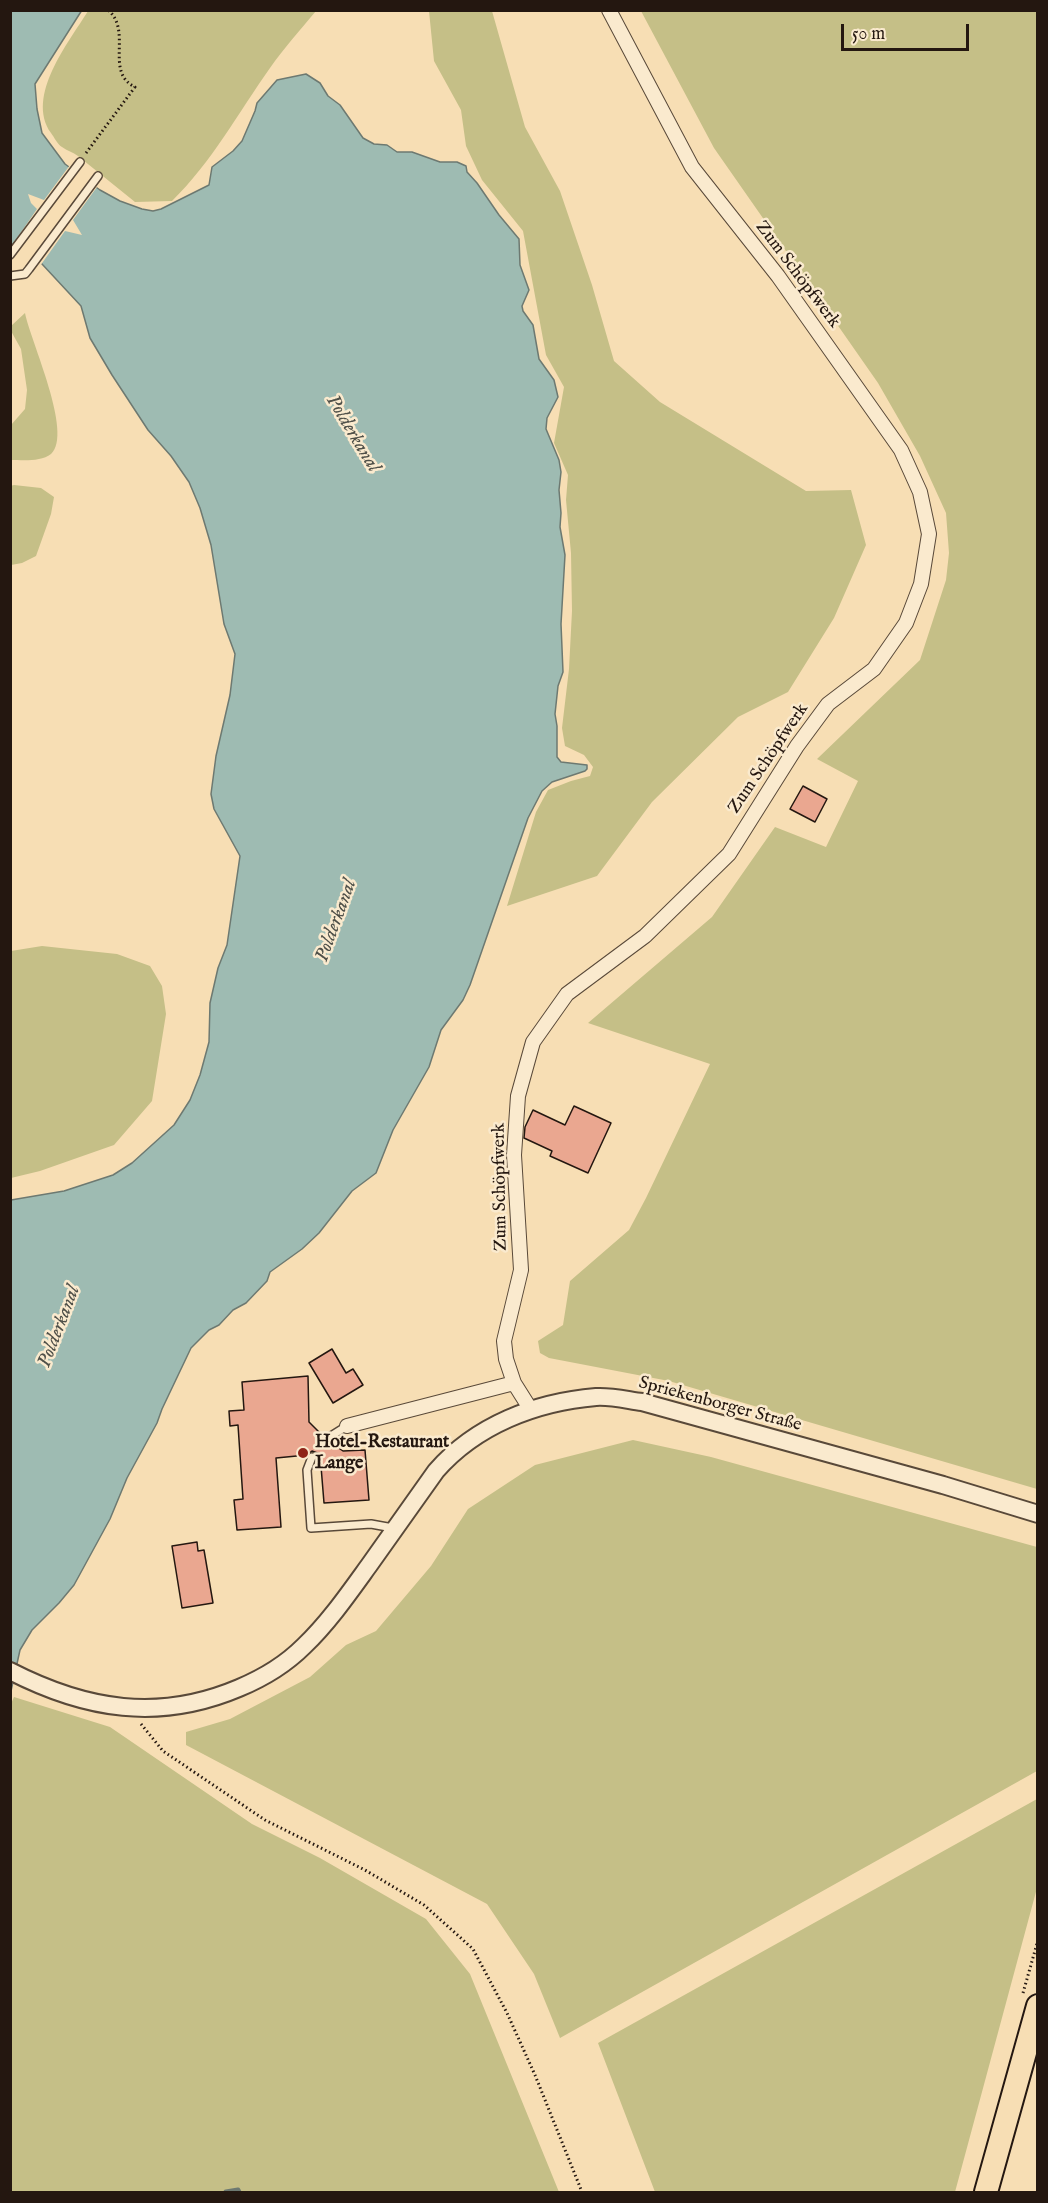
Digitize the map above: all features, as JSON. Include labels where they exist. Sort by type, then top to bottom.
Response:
[{"type":"main road","points":[[986,2193],[1038,2006]]},
{"type":"street","name":"Zum Schöpfwerk","points":[[531,1410],[514,1383],[506,1359],[504,1341],[521,1270],[514,1155],[518,1096],[532,1041],[567,993],[645,936],[729,854],[797,746],[828,704],[874,669],[906,623],[921,584],[930,534],[920,492],[901,450],[778,276],[692,167],[609,10]]},
{"type":"street","points":[[347,1426],[514,1383]]},
{"type":"street","name":"Spriekenborger Straße","points":[[10,1671],[32,1682],[81,1699],[129,1708],[159,1709],[192,1704],[241,1688],[280,1666],[304,1647],[338,1608],[436,1471],[462,1445],[494,1426],[531,1410],[598,1397],[642,1402],[1038,1514]]},
{"type":"lane","points":[[10,255],[80,162]]},
{"type":"lane","points":[[10,276],[25,274],[98,176]]},
{"type":"lane","points":[[331,1436],[347,1426]]},
{"type":"lane","points":[[312,1457],[307,1470],[311,1528],[372,1524],[396,1528]]},
{"type":"path","points":[[80,162],[135,87],[126,82],[120,72],[119,27],[108,10]]},
{"type":"path","points":[[129,1708],[163,1750],[265,1820],[365,1870],[424,1905],[473,1949],[507,2013],[535,2075],[582,2193]]},
{"type":"shaded area","points":[[88,11],[316,11],[275,61],[200,170],[172,201],[135,202],[78,156],[61,146],[51,133],[44,118],[43,103],[46,86],[61,53]]},
{"type":"shaded area","points":[[429,11],[492,11],[525,127],[560,191],[592,285],[614,361],[660,402],[806,491],[851,490],[866,545],[834,618],[788,692],[738,717],[652,802],[597,876],[507,906],[536,812],[548,790],[590,776],[593,767],[584,755],[565,746],[562,728],[569,669],[572,611],[571,553],[566,500],[568,475],[554,443],[564,387],[546,355],[523,231],[482,180],[466,146],[461,110],[434,61]]},
{"type":"shaded area","points":[[641,11],[1037,11],[1037,1489],[669,1381],[549,1358],[540,1353],[538,1341],[563,1325],[570,1281],[629,1230],[710,1064],[588,1023],[712,917],[775,827],[826,847],[858,781],[817,759],[920,660],[946,580],[949,553],[946,513],[920,456],[878,383],[714,148]]},
{"type":"shaded area","points":[[25,313],[54,408],[57,443],[47,457],[11,460],[11,425],[25,409],[27,390],[21,349],[11,331],[11,326]]},
{"type":"shaded area","points":[[10,486],[41,488],[54,497],[51,514],[36,556],[22,563],[11,565]]},
{"type":"shaded area","points":[[42,946],[117,954],[150,966],[162,986],[166,1014],[152,1101],[114,1145],[40,1171],[11,1178],[11,951]]},
{"type":"shaded area","points":[[633,1440],[711,1457],[1037,1547],[1037,1771],[560,2038],[534,1974],[487,1904],[186,1745],[186,1732],[230,1719],[310,1677],[346,1645],[376,1631],[431,1566],[468,1509],[535,1465]]},
{"type":"shaded area","points":[[14,1697],[110,1727],[252,1824],[320,1858],[426,1919],[470,1974],[559,2192],[11,2192],[10,1706]]},
{"type":"shaded area","points":[[1037,1799],[1037,1888],[955,2192],[655,2192],[598,2043]]},
{"type":"water","name":"Polderkanal","points":[[82,10],[35,84],[37,109],[42,133],[65,164],[100,190],[120,201],[153,211],[209,185],[212,167],[242,141],[257,103],[277,80],[306,74],[320,83],[328,96],[340,105],[363,138],[374,144],[387,145],[397,152],[412,152],[440,162],[457,162],[466,166],[467,172],[519,239],[520,265],[529,290],[522,306],[523,311],[533,325],[539,359],[554,380],[558,397],[547,418],[546,429],[559,460],[561,472],[560,527],[565,555],[561,624],[563,672],[558,686],[555,714],[557,757],[561,762],[587,765],[587,769],[552,782],[542,791],[528,818],[470,985],[463,1000],[441,1030],[429,1067],[393,1130],[376,1173],[352,1191],[319,1233],[302,1249],[270,1272],[267,1281],[246,1303],[233,1310],[191,1348],[157,1423],[127,1478],[110,1519],[74,1585],[32,1630],[20,1650],[11,1691],[11,1200],[64,1191],[113,1175],[132,1163],[174,1125],[190,1100],[209,1042],[210,1003],[218,968],[227,945],[240,856],[214,809],[211,794],[216,756],[230,695],[235,654],[224,624],[211,545],[200,508],[189,482],[171,456],[148,430],[90,338],[81,306],[42,264],[15,242],[11,246],[11,11]]},
{"type":"pier","points":[[67,162],[113,193],[97,187],[73,220],[82,235],[65,231],[40,266],[15,246],[10,249],[37,209],[31,203],[28,194],[44,200],[70,165]]},
{"type":"building","points":[[803,786],[827,799],[815,822],[790,809]]},
{"type":"building","points":[[574,1106],[611,1123],[588,1173],[550,1156],[552,1151],[524,1138],[525,1127],[533,1110],[565,1125]]},
{"type":"building","points":[[332,1349],[346,1373],[353,1369],[363,1385],[333,1403],[309,1363]]},
{"type":"building","name":"Hotel-Restaurant Lange","points":[[308,1376],[309,1422],[328,1441],[343,1451],[365,1450],[369,1500],[324,1503],[320,1454],[312,1451],[307,1455],[276,1458],[281,1527],[237,1530],[234,1500],[243,1499],[238,1425],[230,1426],[229,1411],[244,1410],[242,1382]]},
{"type":"building","points":[[197,1542],[198,1551],[204,1550],[213,1603],[182,1608],[172,1546]]},
{"type":"waterway","points":[[226,2192],[238,2190],[239,2192]]},
{"type":"place","name":"Hotel-Restaurant Lange","points":[[303,1453]]}]
